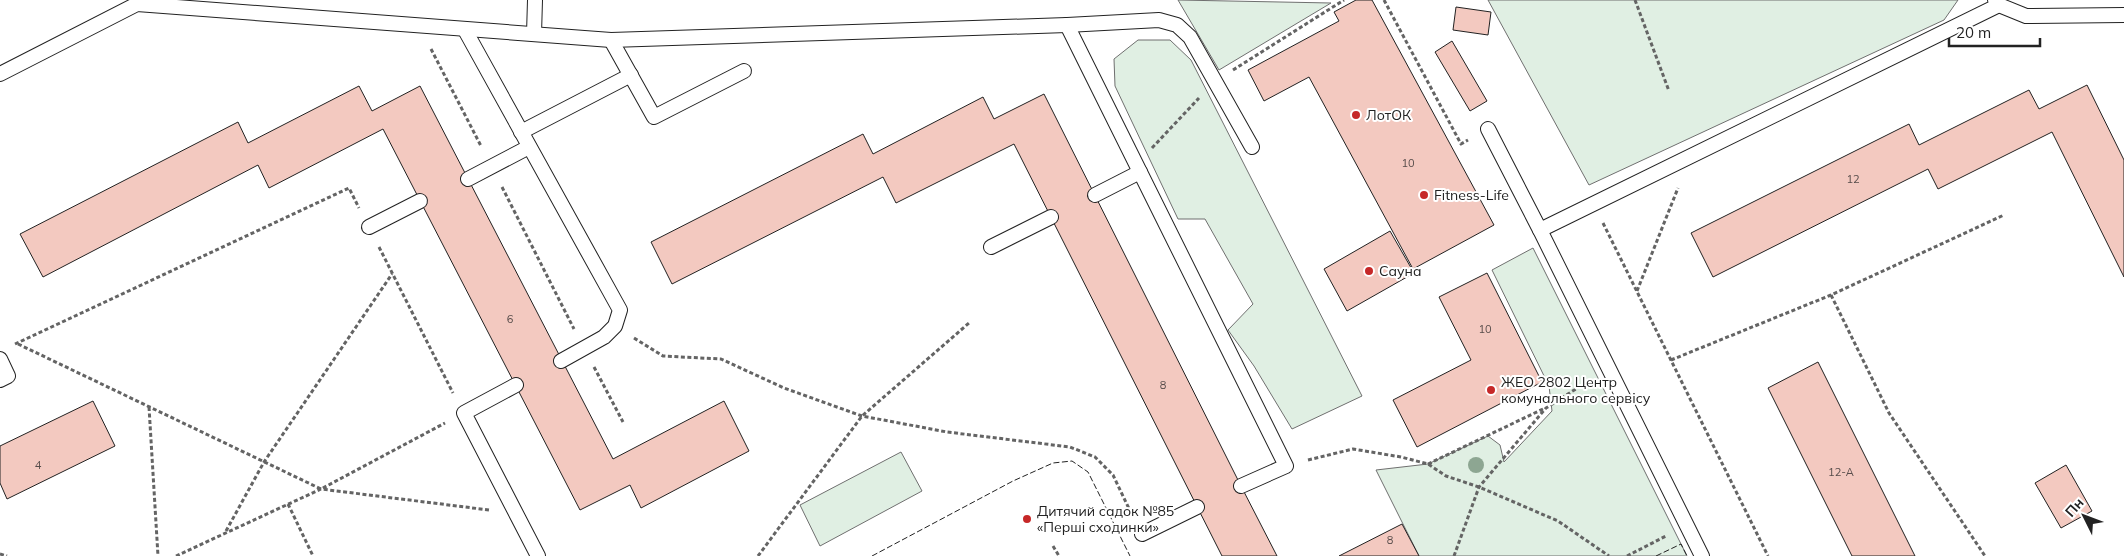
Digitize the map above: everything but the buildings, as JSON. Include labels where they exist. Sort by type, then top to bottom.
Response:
[{"type":"lane","points":[[534,34],[536,0]]},
{"type":"lane","points":[[1540,230],[1997,2],[2026,16],[2122,19]]},
{"type":"lane","points":[[0,74],[137,4],[419,27],[611,40],[1066,25],[1160,20],[1177,26],[1190,37],[1252,147]]},
{"type":"lane","points":[[1066,25],[1286,466],[1241,486]]},
{"type":"lane","points":[[464,30],[620,310],[615,326],[604,336],[561,361]]},
{"type":"lane","points":[[611,40],[654,117],[744,71]]},
{"type":"lane","points":[[521,132],[631,75]]},
{"type":"lane","points":[[1488,129],[1702,556]]},
{"type":"lane","points":[[468,179],[529,147]]},
{"type":"lane","points":[[1095,195],[1140,172]]},
{"type":"lane","points":[[369,227],[420,202]]},
{"type":"lane","points":[[991,246],[1051,217]]},
{"type":"lane","points":[[0,359],[8,376],[0,380]]},
{"type":"lane","points":[[516,385],[464,413],[538,556]]},
{"type":"lane","points":[[1142,534],[1197,507]]},
{"type":"path","points":[[1384,0],[1461,144],[1488,129]]},
{"type":"path","points":[[1635,0],[1669,91]]},
{"type":"path","points":[[419,27],[623,422]]},
{"type":"path","points":[[1637,292],[1691,156]]},
{"type":"path","points":[[8,347],[349,188],[464,413],[321,489],[176,556]]},
{"type":"path","points":[[1593,204],[1768,556]]},
{"type":"path","points":[[1671,360],[1831,295],[2004,215]]},
{"type":"path","points":[[226,532],[264,462],[392,274]]},
{"type":"path","points":[[1831,295],[1889,413],[1985,556]]},
{"type":"path","points":[[758,556],[862,416],[969,323]]},
{"type":"path","points":[[615,326],[663,356],[721,360],[784,388],[862,416],[947,432],[1070,447],[1095,457],[1113,475],[1142,534]]},
{"type":"path","points":[[8,339],[321,489],[515,513]]},
{"type":"path","points":[[1428,464],[1546,408],[1608,368]]},
{"type":"path","points":[[149,407],[158,556]]},
{"type":"path","points":[[1454,556],[1479,487],[1546,408]]},
{"type":"path","points":[[1286,466],[1353,449],[1401,457],[1428,464],[1446,476],[1479,487],[1558,521],[1609,556]]},
{"type":"path","points":[[288,504],[313,556]]},
{"type":"path","points":[[1627,556],[1687,525]]},
{"type":"path","points":[[1053,546],[1059,556]]},
{"type":"path","points":[[180,556],[185,551]]},
{"type":"path","points":[[0,554],[7,556]]},
{"type":"green space","points":[[1178,0],[1331,3],[1219,70]]},
{"type":"green space","points":[[1488,0],[1958,0],[1944,20],[1589,185]]},
{"type":"green space","points":[[1138,40],[1170,40],[1191,60],[1362,396],[1292,429],[1254,366],[1228,330],[1253,304],[1205,219],[1178,219],[1115,86],[1114,59]]},
{"type":"green space","points":[[1533,248],[1687,556],[1419,556],[1376,470],[1428,464],[1488,436],[1500,445],[1504,462],[1552,411],[1549,386],[1492,270]]},
{"type":"green space","points":[[901,452],[922,491],[820,546],[800,505]]},
{"type":"fence","points":[[872,556],[1013,481],[1053,463],[1072,461],[1088,472],[1130,556]]},
{"type":"fence","points":[[1656,556],[1681,544],[1687,556]]},
{"type":"place","name":"ЛотОК","points":[[1356,115]]},
{"type":"place","name":"Fitness-Life","points":[[1424,195]]},
{"type":"place","name":"Сауна","points":[[1369,271]]},
{"type":"place","name":"ЖЕО 2802 Центр комунального сервісу","points":[[1491,390]]},
{"type":"place","name":"Дитячий садок №85 «Перші сходинки»","points":[[1027,519]]}]
